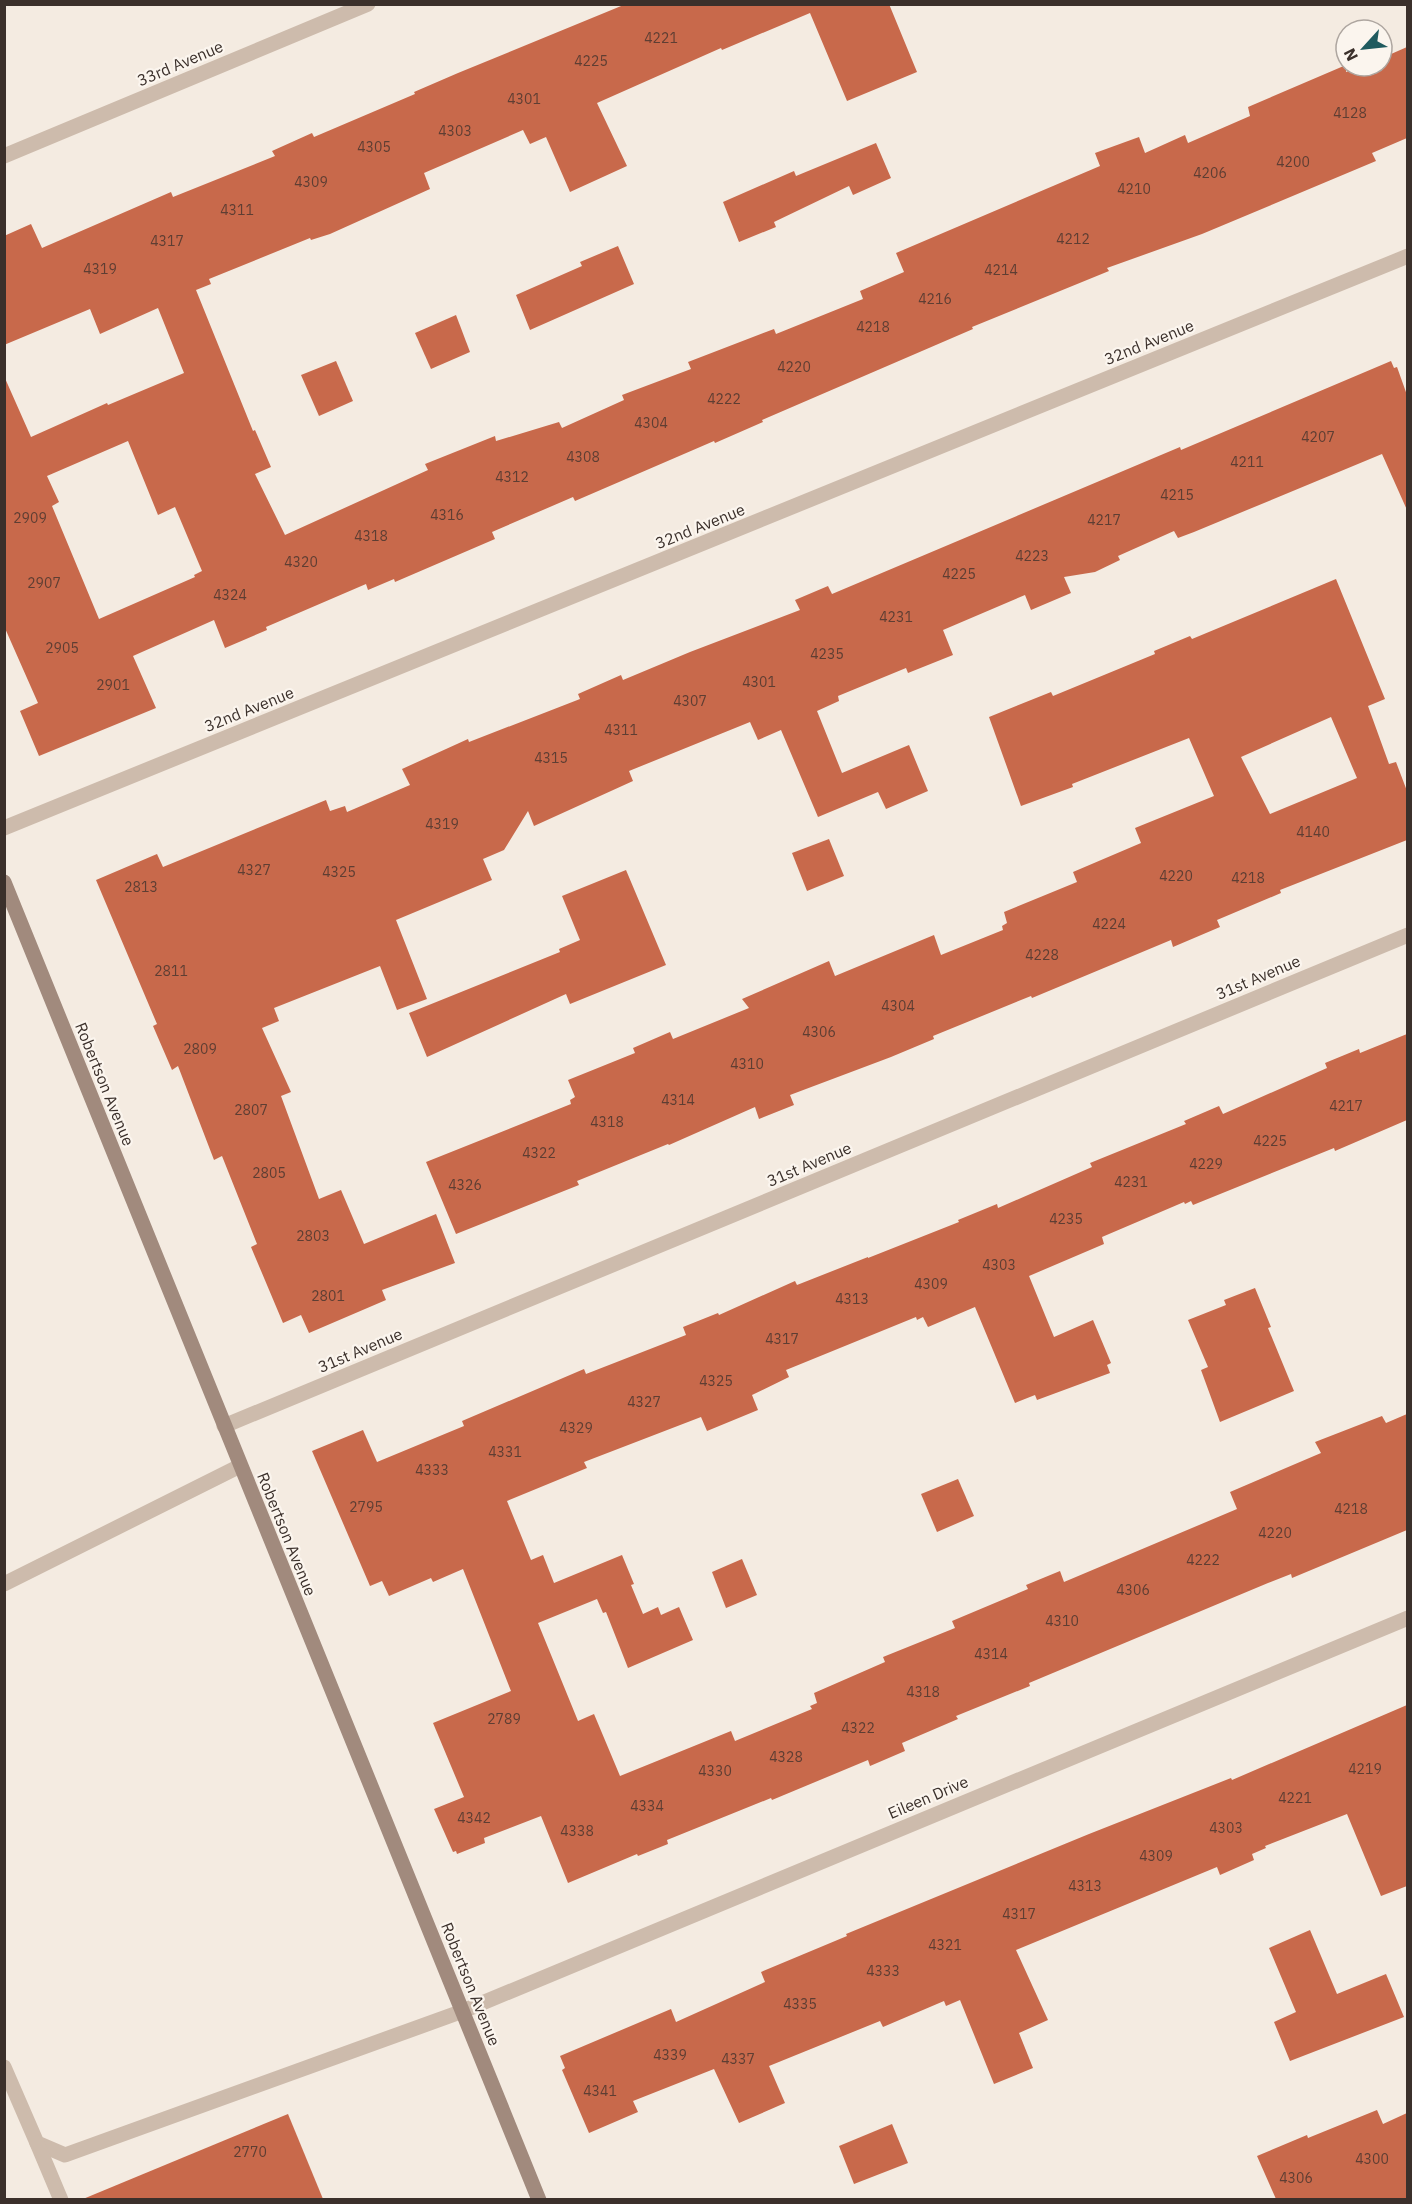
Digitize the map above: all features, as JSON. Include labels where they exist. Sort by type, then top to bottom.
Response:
[{"type":"street","name":"33rd Avenue","points":[[4,156],[368,4]]},
{"type":"street","name":"32nd Avenue","points":[[4,828],[1407,256]]},
{"type":"street","name":"Robertson Avenue","points":[[4,882],[539,2199]]},
{"type":"street","name":"31st Avenue","points":[[224,1426],[1407,935]]},
{"type":"street","points":[[4,1584],[240,1466]]},
{"type":"street","name":"Eileen Drive","points":[[37,2143],[65,2154],[463,2010],[1407,1618]]},
{"type":"street","points":[[4,2067],[61,2199]]},
{"type":"building","points":[[626,4],[889,4],[917,72],[847,101],[810,13],[722,50],[721,48],[597,103],[627,166],[570,192],[546,137],[530,144],[523,130],[424,173],[430,189],[330,234],[311,240],[310,238],[209,279],[211,284],[196,290],[253,431],[255,430],[271,467],[255,474],[285,535],[428,470],[425,464],[495,436],[496,441],[559,422],[562,428],[624,400],[622,395],[691,369],[688,362],[774,329],[776,334],[863,299],[860,291],[904,272],[896,253],[1100,166],[1095,153],[1139,137],[1145,153],[1185,135],[1188,143],[1250,116],[1248,107],[1334,70],[1334,78],[1394,78],[1394,53],[1407,47],[1407,138],[1372,153],[1376,161],[1202,234],[1107,268],[1109,271],[972,327],[973,329],[762,420],[763,422],[715,443],[714,441],[575,501],[573,497],[492,532],[495,539],[395,582],[394,579],[368,590],[366,584],[266,627],[267,630],[225,648],[214,620],[133,656],[156,708],[39,756],[20,711],[38,703],[4,626],[4,376],[31,437],[107,403],[108,405],[184,373],[158,308],[100,334],[90,309],[4,345],[4,236],[31,224],[42,248],[171,192],[173,197],[275,156],[272,151],[312,133],[314,137],[415,94],[414,92]],"holes":[[[128,441],[158,515],[175,507],[202,571],[194,575],[195,577],[99,619],[52,506],[59,502],[47,476]]]},
{"type":"building","points":[[876,143],[891,178],[853,195],[849,186],[774,222],[776,227],[739,242],[723,202],[794,171],[796,176]]},
{"type":"building","points":[[618,246],[634,284],[530,330],[516,295],[582,266],[580,262]]},
{"type":"building","points":[[456,315],[470,352],[431,369],[415,333]]},
{"type":"building","points":[[336,361],[353,401],[319,416],[301,375]]},
{"type":"building","points":[[1391,361],[1394,368],[1397,367],[1407,395],[1407,510],[1382,454],[1178,538],[1174,531],[1118,556],[1120,560],[1095,572],[1064,577],[1071,593],[1031,610],[1025,595],[943,630],[953,655],[908,673],[906,668],[838,696],[839,701],[817,711],[842,773],[909,745],[928,791],[886,809],[878,792],[818,817],[781,730],[758,740],[750,722],[629,771],[633,781],[534,826],[528,811],[504,850],[483,859],[492,880],[396,920],[427,999],[397,1010],[380,966],[274,1008],[279,1021],[262,1028],[291,1092],[281,1096],[319,1199],[341,1190],[364,1244],[436,1214],[455,1263],[382,1290],[386,1300],[309,1333],[301,1315],[283,1323],[251,1247],[257,1244],[222,1156],[214,1160],[178,1066],[172,1070],[153,1026],[157,1024],[96,880],[157,854],[163,867],[326,800],[330,811],[345,806],[347,812],[410,785],[402,769],[468,739],[469,742],[580,699],[578,694],[621,675],[623,680],[800,610],[795,600],[828,586],[832,594]]},
{"type":"building","points":[[1336,579],[1385,699],[1368,706],[1389,764],[1396,762],[1407,791],[1407,840],[1280,890],[1281,893],[1217,920],[1220,927],[1173,947],[1171,940],[933,1036],[934,1039],[891,1057],[790,1095],[794,1105],[759,1119],[755,1107],[669,1145],[577,1181],[579,1185],[456,1234],[426,1162],[571,1104],[570,1100],[575,1097],[568,1080],[635,1053],[633,1048],[670,1032],[673,1039],[749,1008],[742,999],[829,961],[835,976],[934,935],[941,955],[1003,930],[1002,926],[1007,923],[1004,912],[1077,882],[1073,872],[1141,843],[1135,828],[1214,796],[1189,738],[1072,784],[1073,787],[1021,806],[989,717],[1051,692],[1053,696],[1155,654],[1154,651],[1190,636],[1192,639]],"holes":[[[1331,717],[1357,778],[1270,814],[1241,757]]]},
{"type":"building","points":[[829,839],[844,876],[807,891],[792,853]]},
{"type":"building","points":[[626,870],[666,965],[570,1004],[566,994],[427,1057],[409,1013],[560,952],[559,949],[580,940],[562,896]]},
{"type":"building","points":[[1407,1034],[1407,1120],[1335,1151],[1334,1148],[1193,1205],[1191,1201],[1185,1204],[1184,1202],[1102,1237],[1104,1244],[1029,1276],[1054,1337],[1093,1320],[1111,1363],[1107,1365],[1110,1373],[1037,1400],[1035,1395],[1015,1403],[975,1307],[928,1327],[923,1317],[917,1320],[916,1317],[786,1370],[789,1377],[752,1395],[758,1410],[707,1431],[701,1417],[584,1462],[587,1468],[507,1501],[531,1560],[543,1555],[554,1583],[622,1555],[643,1614],[658,1607],[661,1615],[679,1607],[693,1640],[628,1668],[606,1612],[603,1613],[597,1599],[538,1623],[578,1721],[594,1714],[620,1776],[731,1731],[735,1741],[812,1709],[810,1706],[817,1703],[814,1693],[885,1662],[883,1657],[955,1628],[952,1621],[1028,1589],[1026,1585],[1060,1571],[1064,1582],[1237,1509],[1230,1492],[1321,1453],[1315,1442],[1382,1416],[1386,1423],[1407,1414],[1407,1530],[1292,1578],[1291,1574],[1268,1583],[1029,1683],[1030,1686],[956,1716],[958,1719],[902,1743],[905,1751],[870,1766],[868,1760],[667,1840],[668,1844],[638,1856],[637,1854],[568,1883],[541,1816],[484,1838],[485,1843],[457,1854],[456,1851],[453,1852],[434,1809],[464,1797],[433,1723],[511,1691],[463,1569],[433,1582],[431,1578],[389,1596],[382,1581],[370,1586],[312,1451],[363,1430],[377,1462],[464,1426],[462,1421],[584,1369],[586,1374],[686,1335],[683,1327],[718,1313],[719,1315],[795,1281],[797,1285],[868,1258],[959,1222],[958,1220],[997,1204],[998,1208],[1092,1167],[1090,1163],[1186,1124],[1184,1121],[1219,1106],[1223,1114],[1327,1068],[1325,1063],[1359,1049],[1360,1053]]},
{"type":"building","points":[[1255,1288],[1271,1327],[1268,1328],[1294,1391],[1220,1422],[1201,1370],[1208,1367],[1188,1320],[1226,1305],[1224,1300]]},
{"type":"building","points":[[958,1479],[974,1516],[937,1532],[921,1494]]},
{"type":"building","points":[[742,1559],[757,1595],[726,1608],[712,1572]]},
{"type":"building","points":[[1407,1705],[1407,1886],[1381,1896],[1347,1814],[1265,1846],[1266,1848],[1252,1854],[1254,1860],[1220,1875],[1217,1867],[1016,1950],[1048,2020],[1019,2033],[1033,2068],[994,2084],[960,2000],[946,2006],[944,2001],[883,2027],[880,2021],[769,2066],[785,2103],[739,2123],[714,2069],[633,2101],[638,2112],[589,2133],[562,2070],[565,2068],[560,2056],[671,2009],[676,2022],[765,1982],[761,1972],[847,1936],[846,1934],[1089,1834],[1231,1778],[1232,1780]]},
{"type":"building","points":[[1310,1930],[1337,1994],[1386,1974],[1404,2017],[1290,2061],[1274,2022],[1296,2012],[1269,1948]]},
{"type":"building","points":[[1377,2110],[1383,2124],[1407,2113],[1407,2199],[1276,2199],[1257,2156]]},
{"type":"building","points":[[288,2114],[323,2199],[83,2199]]},
{"type":"building","points":[[892,2124],[908,2163],[854,2184],[839,2146]]}]
